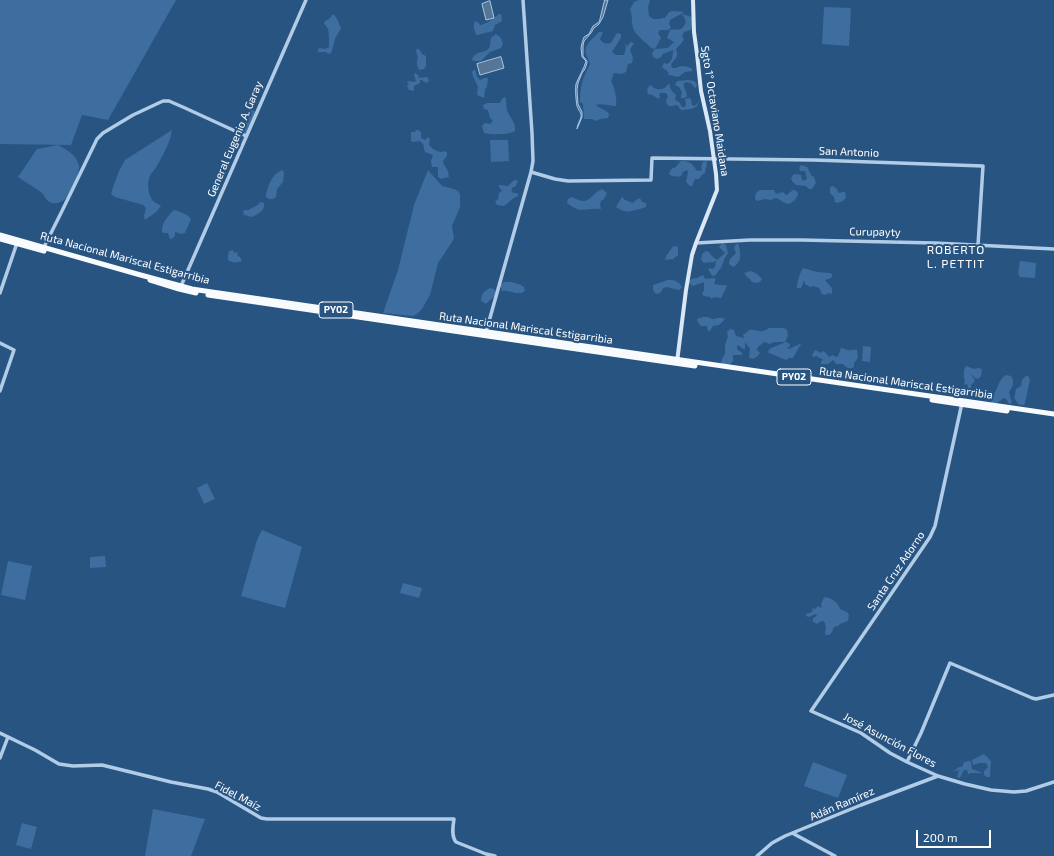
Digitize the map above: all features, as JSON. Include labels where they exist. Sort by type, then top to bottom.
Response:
[{"type":"highway","name":"Ruta Nacional Mariscal Estigarribia","points":[[0,234],[179,289],[206,295],[1054,414]]},
{"type":"highway","name":"Ruta Nacional Mariscal Estigarribia","points":[[0,239],[43,248],[181,286],[205,291],[677,361]]},
{"type":"highway","name":"Ruta Nacional Mariscal Estigarribia","points":[[962,402],[1054,417]]},
{"type":"main road","name":"Sgto 1° Octaviano Maidana","points":[[677,361],[692,255],[717,190],[710,131],[701,91],[694,32],[693,0]]},
{"type":"street","name":"General Eugenio A. Garay","points":[[181,286],[306,0]]},
{"type":"street","points":[[486,332],[533,161],[523,0]]},
{"type":"street","points":[[43,248],[97,139],[103,133],[133,115],[163,101],[169,101],[246,136]]},
{"type":"street","name":"San Antonio","points":[[531,172],[568,181],[651,180],[652,158],[860,161],[984,166],[978,245]]},
{"type":"street","name":"Curupayty","points":[[696,243],[750,240],[801,240],[935,243],[1054,249]]},
{"type":"street","points":[[0,292],[17,243]]},
{"type":"street","points":[[0,343],[14,350],[0,391]]},
{"type":"street","name":"Santa Cruz Adorno","points":[[812,711],[930,537],[934,526],[962,402]]},
{"type":"street","points":[[907,762],[950,663],[1032,698],[1036,699],[1054,695]]},
{"type":"street","name":"José Asunción Flores","points":[[812,711],[861,733],[890,753],[907,762],[938,776],[965,784],[1007,792],[1019,792],[1054,782]]},
{"type":"street","name":"Fidel Maíz","points":[[0,733],[35,750],[59,764],[73,766],[102,766],[208,789],[217,792],[261,818],[454,818],[453,837],[456,842],[495,856]]},
{"type":"street","points":[[0,758],[8,736]]},
{"type":"street","name":"Adán Ramírez","points":[[757,856],[772,843],[793,833],[938,776]]},
{"type":"street","points":[[793,833],[835,856]]},
{"type":"shaded area","points":[[0,0],[176,0],[108,120],[82,115],[71,145],[0,144]]},
{"type":"shaded area","points":[[605,0],[608,0],[603,17],[599,24],[584,41],[583,56],[587,61],[587,63],[578,83],[578,104],[582,112],[582,117],[577,129],[581,116],[577,104],[576,84],[586,61],[582,57],[582,43],[584,37],[589,34],[593,26],[599,22]]},
{"type":"shaded area","points":[[639,0],[650,0],[648,8],[649,16],[653,19],[665,18],[669,12],[673,11],[684,12],[670,20],[669,24],[671,28],[668,30],[660,30],[658,33],[661,38],[655,49],[651,48],[634,31],[630,9],[634,2]]},
{"type":"shaded area","points":[[490,1],[494,18],[486,20],[482,4]]},
{"type":"shaded area","points":[[824,7],[851,8],[849,46],[822,44]]},
{"type":"shaded area","points":[[333,14],[341,28],[335,39],[332,51],[329,54],[326,52],[318,52],[319,48],[325,49],[329,47],[328,28],[324,23]]},
{"type":"shaded area","points":[[501,14],[502,21],[495,25],[493,31],[477,35],[474,28],[475,21],[480,25],[490,21]]},
{"type":"shaded area","points":[[681,14],[693,18],[691,30],[684,32],[682,36],[684,39],[676,49],[676,58],[671,64],[672,68],[685,66],[691,68],[693,71],[685,72],[678,77],[669,76],[668,72],[662,67],[664,63],[668,64],[672,59],[673,50],[663,54],[657,59],[653,57],[652,53],[655,49],[668,48],[674,42],[667,38],[670,30],[681,29],[684,26],[685,19]]},
{"type":"shaded area","points":[[599,32],[603,32],[600,39],[603,43],[611,43],[617,33],[621,34],[621,38],[612,52],[616,55],[624,55],[626,48],[625,44],[628,46],[630,42],[634,43],[630,50],[633,58],[632,63],[628,64],[626,72],[622,74],[614,73],[611,81],[614,87],[616,106],[596,105],[609,114],[608,118],[596,121],[592,119],[584,119],[583,104],[580,102],[580,96],[582,82],[590,64],[585,51],[590,42]]},
{"type":"shaded area","points":[[496,34],[501,38],[503,44],[501,48],[490,52],[481,61],[473,61],[472,59],[474,56],[486,51],[489,48],[491,38]]},
{"type":"shaded area","points":[[417,49],[419,49],[422,54],[426,56],[426,66],[424,69],[419,70],[417,62]]},
{"type":"shaded area","points":[[501,57],[504,68],[480,75],[477,64]]},
{"type":"shaded area","points":[[475,69],[477,77],[480,80],[488,78],[484,98],[477,95],[478,87],[472,72]]},
{"type":"shaded area","points":[[415,73],[419,78],[427,77],[429,80],[426,83],[420,80],[420,83],[414,86],[414,91],[409,90],[407,86],[409,84],[407,82],[416,81],[414,75]]},
{"type":"shaded area","points":[[677,81],[694,81],[697,84],[696,88],[690,83],[684,83],[687,96],[685,98],[681,98],[682,92],[679,87],[675,85]]},
{"type":"shaded area","points":[[669,83],[671,90],[676,95],[675,100],[679,102],[682,107],[685,107],[685,99],[689,98],[694,106],[699,100],[697,106],[681,110],[677,105],[667,105],[666,101],[668,96],[666,93],[660,93],[659,99],[648,94],[647,91],[651,85],[655,89],[663,89]]},
{"type":"shaded area","points":[[505,97],[507,110],[514,122],[515,131],[500,134],[484,133],[482,126],[485,123],[490,124],[493,121],[490,118],[488,110],[484,109],[483,105],[487,103],[500,103]]},
{"type":"shaded area","points":[[250,110],[255,111],[255,113],[246,134],[237,128],[244,123],[247,113]]},
{"type":"shaded area","points":[[172,130],[166,148],[148,181],[148,188],[151,198],[154,202],[161,206],[156,212],[145,220],[144,216],[146,208],[143,205],[115,197],[111,194],[112,190],[125,160]]},
{"type":"shaded area","points":[[416,130],[421,132],[421,138],[425,140],[428,137],[430,139],[429,145],[433,149],[447,152],[447,156],[443,163],[448,171],[449,177],[441,179],[438,177],[438,167],[432,167],[431,161],[433,155],[425,152],[423,144],[420,141],[412,142],[411,132],[415,132]]},
{"type":"shaded area","points":[[490,140],[508,140],[509,161],[491,162]]},
{"type":"shaded area","points":[[58,145],[74,156],[78,162],[79,169],[69,194],[64,200],[54,203],[50,202],[41,192],[18,177],[37,149]]},
{"type":"shaded area","points":[[681,161],[690,163],[698,171],[702,170],[701,166],[703,162],[706,161],[707,163],[705,173],[699,179],[695,179],[692,186],[686,182],[687,170],[683,172],[681,176],[677,177],[669,174],[671,169],[676,167]]},
{"type":"shaded area","points":[[801,165],[807,167],[811,175],[814,177],[816,183],[812,189],[809,189],[806,186],[796,185],[792,181],[791,178],[794,174],[801,175],[803,181],[807,179],[805,171],[800,171],[799,168]]},
{"type":"shaded area","points":[[283,170],[283,182],[277,189],[276,197],[269,199],[266,197],[271,181],[276,174]]},
{"type":"shaded area","points":[[428,170],[442,186],[458,191],[460,195],[460,207],[452,226],[454,238],[438,263],[430,295],[422,309],[413,316],[383,313],[398,270],[414,205]]},
{"type":"shaded area","points":[[514,180],[518,181],[515,187],[512,188],[512,191],[513,193],[517,193],[518,196],[504,206],[497,205],[495,202],[498,199],[499,193],[502,191],[499,185],[508,186]]},
{"type":"shaded area","points":[[833,186],[837,189],[838,193],[845,192],[846,198],[841,202],[835,202],[834,197],[830,193],[830,187]]},
{"type":"shaded area","points":[[602,189],[607,193],[601,201],[601,209],[580,210],[567,203],[568,199],[572,197],[578,200],[586,201]]},
{"type":"shaded area","points":[[760,190],[774,190],[776,194],[783,192],[786,195],[794,190],[798,195],[795,200],[789,204],[776,198],[757,201],[755,199],[756,193]]},
{"type":"shaded area","points":[[622,197],[633,203],[640,198],[642,202],[646,203],[646,207],[631,211],[623,211],[616,207]]},
{"type":"shaded area","points":[[260,202],[264,203],[261,212],[252,217],[244,215],[243,211],[249,210]]},
{"type":"shaded area","points":[[175,210],[187,215],[191,219],[185,233],[181,234],[175,232],[175,236],[170,239],[168,233],[162,232],[163,223]]},
{"type":"shaded area","points":[[722,243],[726,245],[728,253],[721,268],[715,275],[712,276],[708,269],[715,267],[716,261],[704,263],[701,260],[702,254],[706,251],[709,252],[717,260],[725,253],[719,247]]},
{"type":"shaded area","points":[[736,244],[739,245],[740,257],[739,262],[734,267],[729,263],[730,259],[736,253],[734,248]]},
{"type":"shaded area","points":[[674,246],[678,247],[678,255],[673,259],[665,260],[668,253]]},
{"type":"shaded area","points":[[233,250],[234,253],[237,252],[242,261],[231,262],[228,260],[229,251]]},
{"type":"shaded area","points":[[1020,261],[1036,263],[1035,278],[1020,277],[1018,273]]},
{"type":"shaded area","points":[[803,268],[832,274],[831,278],[825,280],[832,288],[832,293],[827,293],[826,295],[822,294],[819,288],[813,286],[810,287],[805,284],[804,281],[801,288],[797,288],[799,277]]},
{"type":"shaded area","points":[[751,271],[762,279],[760,282],[754,283],[744,273]]},
{"type":"shaded area","points":[[703,275],[705,279],[716,279],[714,284],[727,286],[721,298],[715,297],[711,299],[710,297],[704,296],[702,294],[704,290],[704,282],[693,286],[689,283],[691,279],[698,278]]},
{"type":"shaded area","points":[[668,280],[676,281],[682,287],[679,290],[667,287],[663,288],[658,294],[655,293],[653,290],[653,285]]},
{"type":"shaded area","points":[[504,282],[519,284],[524,287],[525,291],[522,293],[517,293],[502,291],[500,285]]},
{"type":"shaded area","points":[[490,288],[494,289],[496,292],[495,296],[486,304],[481,301],[482,295]]},
{"type":"shaded area","points":[[703,317],[725,319],[719,325],[713,326],[710,331],[708,331],[707,326],[701,326],[698,323],[697,319]]},
{"type":"shaded area","points":[[769,328],[784,328],[787,330],[788,336],[785,342],[774,342],[770,344],[764,342],[757,348],[760,353],[752,359],[749,357],[750,349],[745,342],[745,349],[738,345],[737,347],[742,355],[733,355],[733,361],[729,364],[724,365],[721,363],[725,354],[725,345],[728,336],[727,332],[730,329],[734,330],[736,336],[744,338],[743,334],[749,330],[763,331]]},
{"type":"shaded area","points":[[786,342],[790,344],[787,348],[789,349],[800,344],[801,345],[793,358],[786,360],[769,353],[768,351],[771,348]]},
{"type":"shaded area","points":[[863,346],[871,347],[870,362],[862,361]]},
{"type":"shaded area","points":[[841,348],[857,350],[858,358],[854,363],[854,367],[849,368],[843,364],[836,364],[833,360],[828,364],[821,364],[823,359],[817,356],[813,357],[812,355],[815,350],[821,353],[823,351],[825,352],[829,357],[833,355],[836,357],[838,356]]},
{"type":"shaded area","points":[[966,366],[974,369],[982,369],[981,376],[978,379],[971,375],[975,380],[969,391],[967,384],[964,385],[964,370]]},
{"type":"shaded area","points":[[1006,375],[1011,376],[1013,380],[1009,392],[1012,401],[1011,404],[1009,404],[1004,398],[998,403],[991,402],[999,383]]},
{"type":"shaded area","points":[[1028,376],[1030,380],[1025,403],[1022,405],[1018,404],[1014,397],[1016,389],[1021,386],[1022,380]]},
{"type":"shaded area","points":[[207,483],[215,499],[204,504],[197,488]]},
{"type":"shaded area","points":[[262,530],[302,547],[285,608],[241,596],[257,540]]},
{"type":"shaded area","points":[[105,556],[106,567],[90,568],[90,557]]},
{"type":"shaded area","points":[[8,561],[32,566],[25,600],[1,595]]},
{"type":"shaded area","points":[[403,583],[422,588],[419,598],[400,593]]},
{"type":"shaded area","points":[[824,597],[830,598],[838,604],[840,609],[847,612],[849,615],[848,621],[834,627],[829,635],[826,635],[825,633],[825,623],[823,621],[819,622],[818,624],[813,622],[813,618],[817,616],[816,614],[809,617],[806,616],[806,614],[812,612],[813,608],[815,609],[818,606],[822,608],[821,604]]},
{"type":"shaded area","points":[[984,754],[991,761],[990,777],[984,775],[984,771],[988,767],[986,763],[973,765],[972,760]]},
{"type":"shaded area","points":[[971,761],[972,769],[983,773],[968,774],[967,770],[964,770],[960,778],[957,777],[959,770],[953,772],[959,767],[962,767],[964,762]]},
{"type":"shaded area","points":[[813,762],[847,775],[838,798],[804,786]]},
{"type":"shaded area","points":[[153,809],[205,819],[191,856],[145,856]]},
{"type":"shaded area","points":[[22,823],[37,827],[31,849],[16,845]]},
{"type":"district","name":"ROBERTO L. PETTIT","points":[[956,257]]}]
